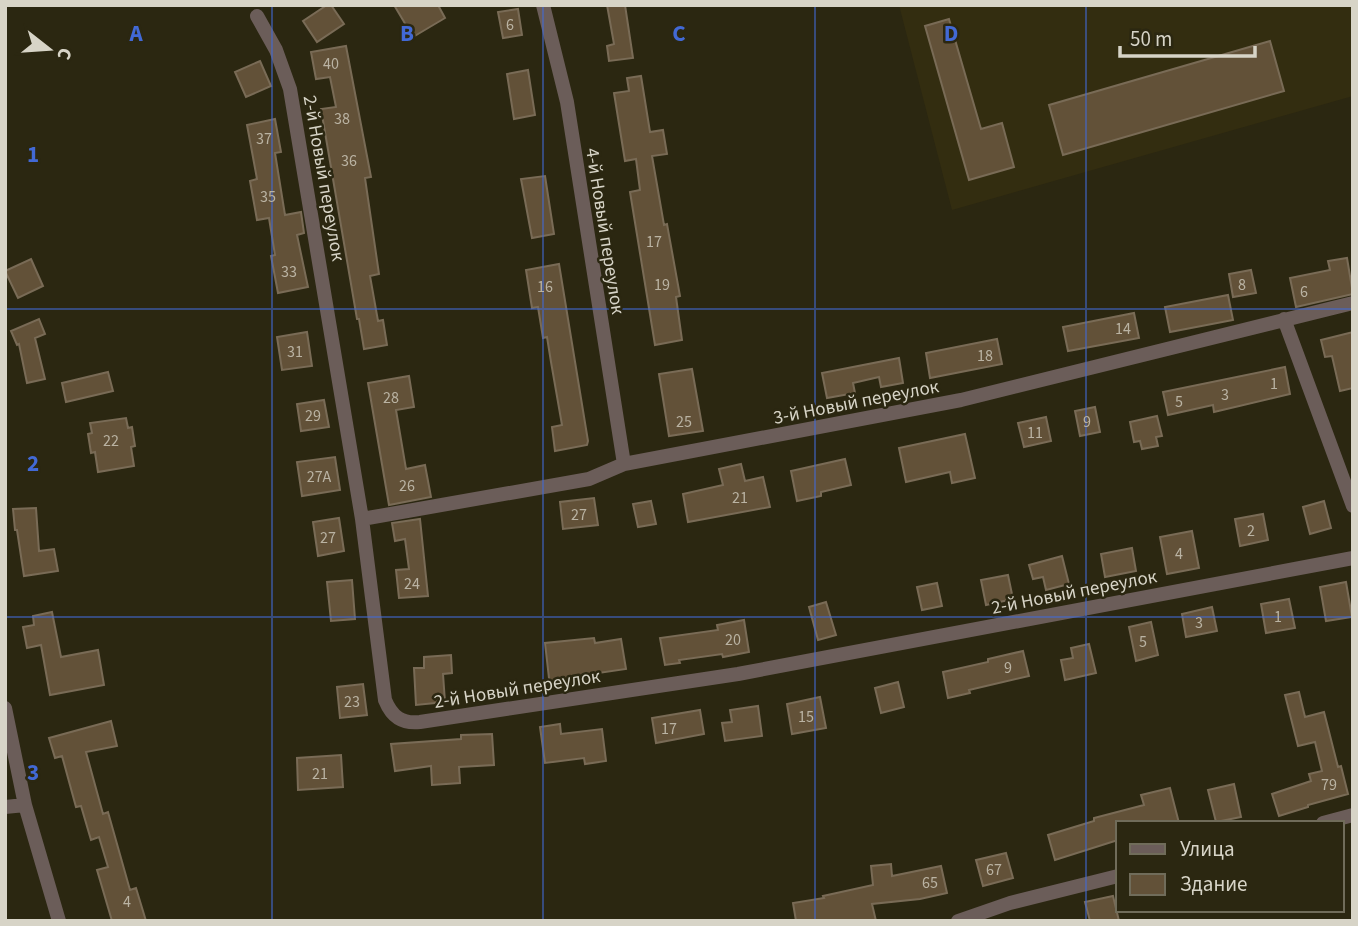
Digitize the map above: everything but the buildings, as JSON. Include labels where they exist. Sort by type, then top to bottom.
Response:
[{"type":"street","name":"4-й Новый переулок","points":[[543,5],[567,102],[624,464]]},
{"type":"street","name":"2-й Новый переулок","points":[[257,16],[276,50],[290,89],[362,519],[385,700],[390,712],[398,719],[408,723],[738,674],[1353,558]]},
{"type":"street","name":"3-й Новый переулок","points":[[362,519],[589,479],[624,464],[961,400],[1353,303]]},
{"type":"street","points":[[1284,319],[1353,506]]},
{"type":"street","points":[[5,708],[25,805],[59,921]]},
{"type":"street","points":[[5,807],[25,805]]},
{"type":"street","points":[[1331,821],[1353,815]]},
{"type":"street","points":[[958,921],[1010,903],[1116,876]]},
{"type":"shaded area","points":[[899,5],[1353,5],[1353,96],[952,210]]}]
